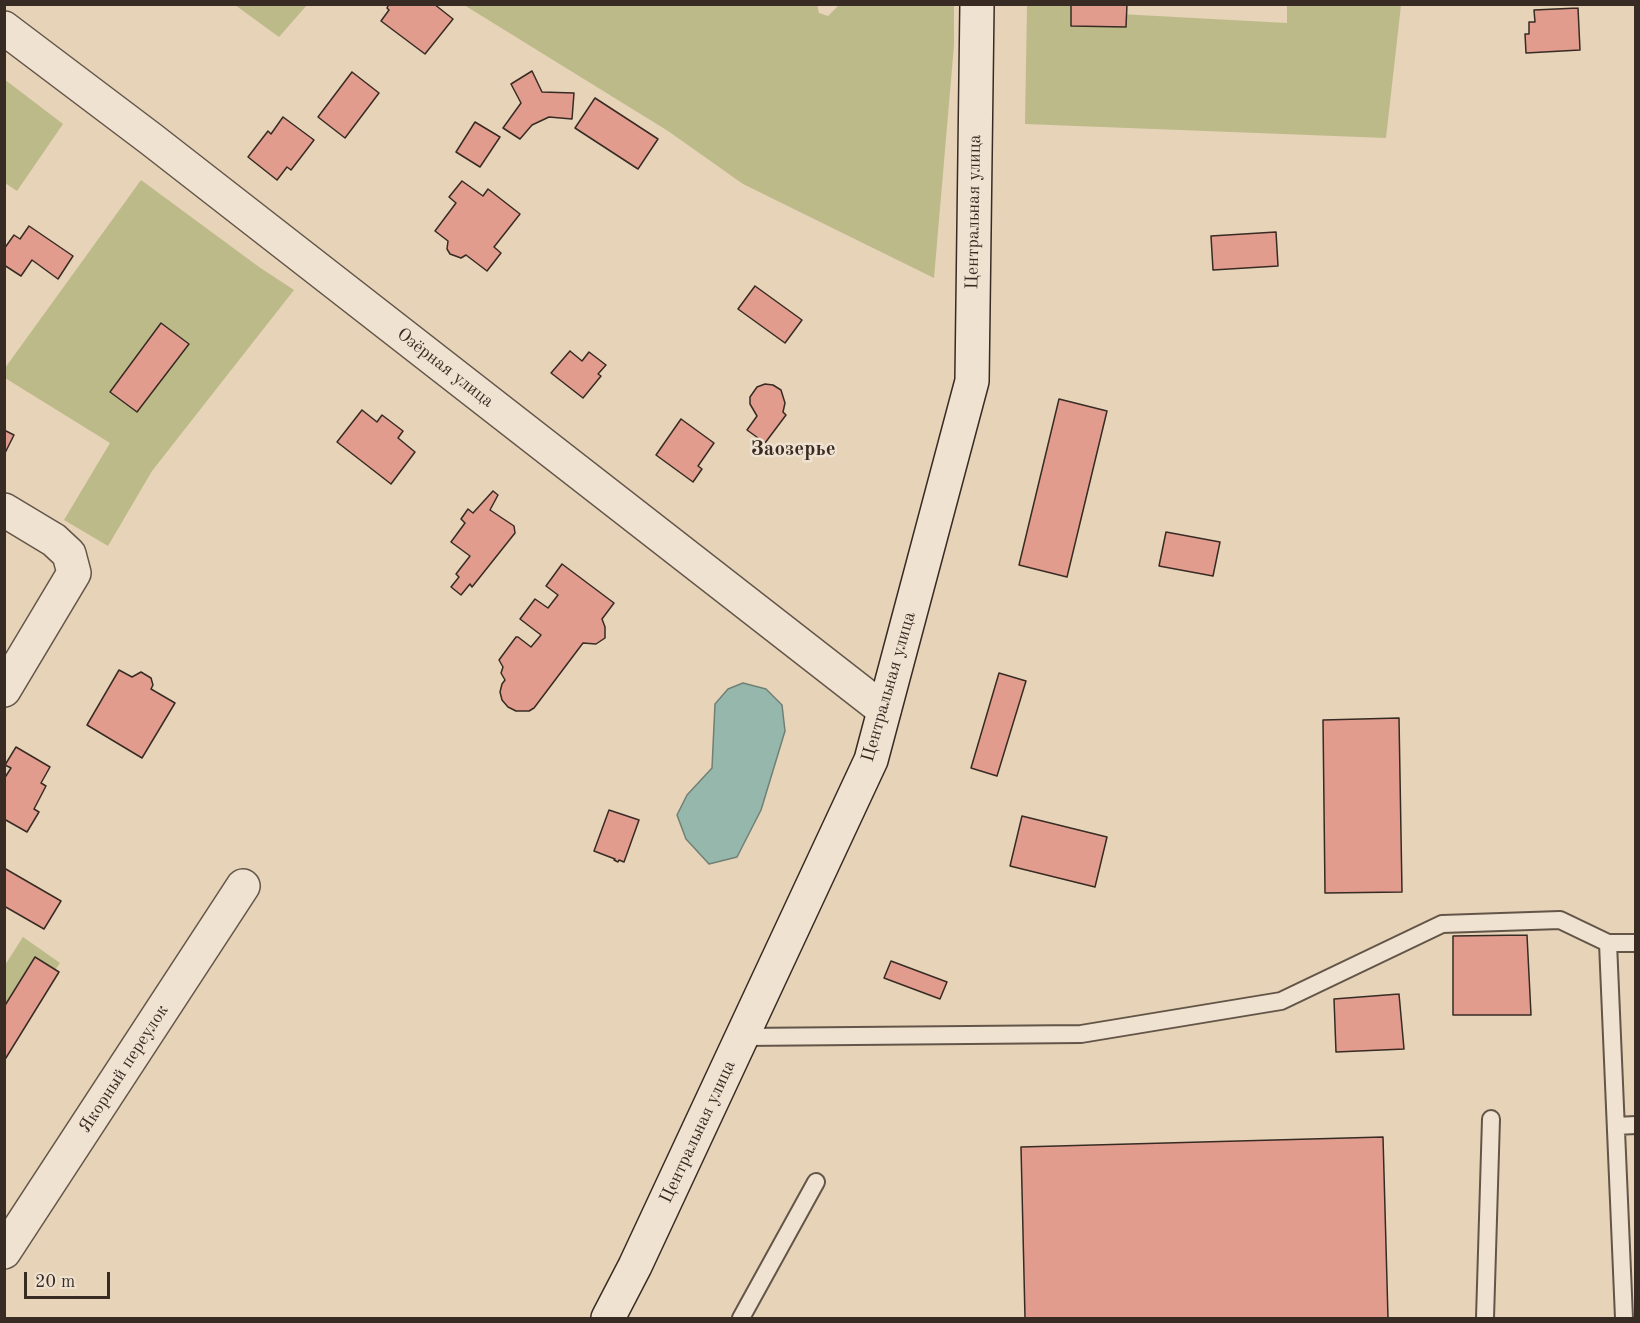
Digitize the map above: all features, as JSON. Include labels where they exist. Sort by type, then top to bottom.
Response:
[{"type":"street","name":"Центральная улица","points":[[608,1318],[635,1266],[870,760],[972,381],[977,4]]},
{"type":"street","name":"Озёрная улица","points":[[4,28],[151,139],[884,710]]},
{"type":"street","points":[[4,510],[54,540],[69,554],[74,573],[4,690]]},
{"type":"street","name":"Якорный переулок","points":[[4,1252],[243,886]]},
{"type":"lane","points":[[742,1037],[1081,1034],[1281,1001],[1442,924],[1560,920],[1608,943],[1635,943]]},
{"type":"lane","points":[[1608,943],[1624,1318]]},
{"type":"lane","points":[[1485,1318],[1491,1119]]},
{"type":"lane","points":[[1616,1126],[1635,1125]]},
{"type":"lane","points":[[741,1318],[816,1182]]},
{"type":"shaded area","points":[[817,4],[819,13],[828,16],[839,5],[954,5],[954,45],[934,278],[743,184],[668,131],[464,5]]},
{"type":"shaded area","points":[[235,5],[307,5],[279,37]]},
{"type":"shaded area","points":[[1027,5],[1082,5],[1082,12],[1287,23],[1287,5],[1401,5],[1386,138],[1025,124]]},
{"type":"shaded area","points":[[4,79],[63,124],[17,191],[5,183]]},
{"type":"shaded area","points":[[141,180],[294,290],[152,471],[108,546],[64,520],[110,443],[5,378],[5,368]]},
{"type":"shaded area","points":[[23,937],[60,963],[5,1043],[5,965]]},
{"type":"water","points":[[743,683],[766,689],[782,705],[785,731],[761,810],[737,857],[709,864],[686,839],[677,815],[687,795],[712,768],[715,704],[728,689]]},
{"type":"building","points":[[389,4],[434,4],[453,19],[425,54],[381,21],[389,10],[387,8]]},
{"type":"building","points":[[1071,4],[1127,4],[1126,27],[1071,26]]},
{"type":"building","points":[[1578,8],[1580,50],[1526,53],[1525,34],[1529,34],[1529,22],[1535,22],[1534,10]]},
{"type":"building","points":[[532,71],[542,92],[574,93],[572,119],[549,117],[532,125],[520,139],[503,128],[521,103],[511,84]]},
{"type":"building","points":[[352,72],[379,93],[345,138],[318,117]]},
{"type":"building","points":[[595,98],[658,139],[638,169],[575,128]]},
{"type":"building","points":[[283,117],[314,140],[291,170],[287,167],[277,180],[248,157],[268,131],[271,134]]},
{"type":"building","points":[[475,122],[500,137],[480,167],[456,152]]},
{"type":"building","points":[[462,181],[483,196],[488,189],[520,214],[494,247],[501,253],[487,271],[466,255],[461,258],[450,254],[447,249],[448,241],[435,231],[456,203],[449,197]]},
{"type":"building","points":[[29,226],[73,256],[58,279],[32,260],[21,276],[4,265],[4,249],[14,235],[20,239]]},
{"type":"building","points":[[1276,232],[1278,266],[1213,270],[1211,236]]},
{"type":"building","points":[[755,286],[802,320],[785,343],[738,309]]},
{"type":"building","points":[[161,323],[189,344],[137,412],[110,392]]},
{"type":"building","points":[[570,351],[582,361],[589,352],[606,365],[598,374],[601,376],[583,398],[551,373]]},
{"type":"building","points":[[765,384],[773,385],[781,390],[785,403],[783,412],[786,415],[765,443],[747,430],[757,416],[750,404],[750,397],[757,387]]},
{"type":"building","points":[[1059,399],[1107,411],[1067,577],[1019,565]]},
{"type":"building","points":[[362,410],[377,422],[382,415],[403,431],[398,438],[415,452],[391,484],[337,442]]},
{"type":"building","points":[[681,419],[714,443],[698,466],[702,469],[693,482],[656,455]]},
{"type":"building","points":[[4,430],[14,435],[5,453],[4,452]]},
{"type":"building","points":[[493,491],[498,495],[490,510],[514,526],[515,533],[472,587],[470,584],[461,595],[451,587],[459,577],[456,574],[470,556],[451,542],[465,523],[461,519],[468,509],[473,513]]},
{"type":"building","points":[[1166,532],[1220,542],[1213,576],[1159,566]]},
{"type":"building","points":[[562,564],[614,603],[602,619],[605,638],[596,644],[583,643],[534,708],[529,711],[516,711],[502,700],[500,692],[505,680],[501,673],[503,667],[499,660],[516,637],[531,647],[541,635],[520,619],[535,599],[548,608],[558,595],[546,586]]},
{"type":"building","points":[[119,670],[132,677],[141,672],[151,678],[153,685],[151,689],[175,703],[142,758],[87,725]]},
{"type":"building","points":[[999,673],[1026,681],[997,776],[971,768]]},
{"type":"building","points":[[1399,718],[1402,892],[1325,893],[1323,720]]},
{"type":"building","points":[[16,747],[50,767],[41,783],[46,786],[34,809],[39,812],[27,832],[4,819],[4,779],[11,768],[5,765]]},
{"type":"building","points":[[609,810],[639,820],[624,862],[619,860],[618,862],[594,851]]},
{"type":"building","points":[[1022,816],[1107,837],[1095,887],[1010,866]]},
{"type":"building","points":[[4,868],[61,901],[44,929],[4,906]]},
{"type":"building","points":[[1527,935],[1531,1015],[1453,1015],[1453,936]]},
{"type":"building","points":[[35,957],[59,972],[4,1061],[4,1007]]},
{"type":"building","points":[[891,961],[947,982],[940,999],[884,978]]},
{"type":"building","points":[[1399,994],[1404,1049],[1336,1052],[1334,999]]},
{"type":"building","points":[[1383,1137],[1388,1318],[1025,1318],[1021,1147]]},
{"type":"district","name":"Заозерье","points":[[793,449]]}]
